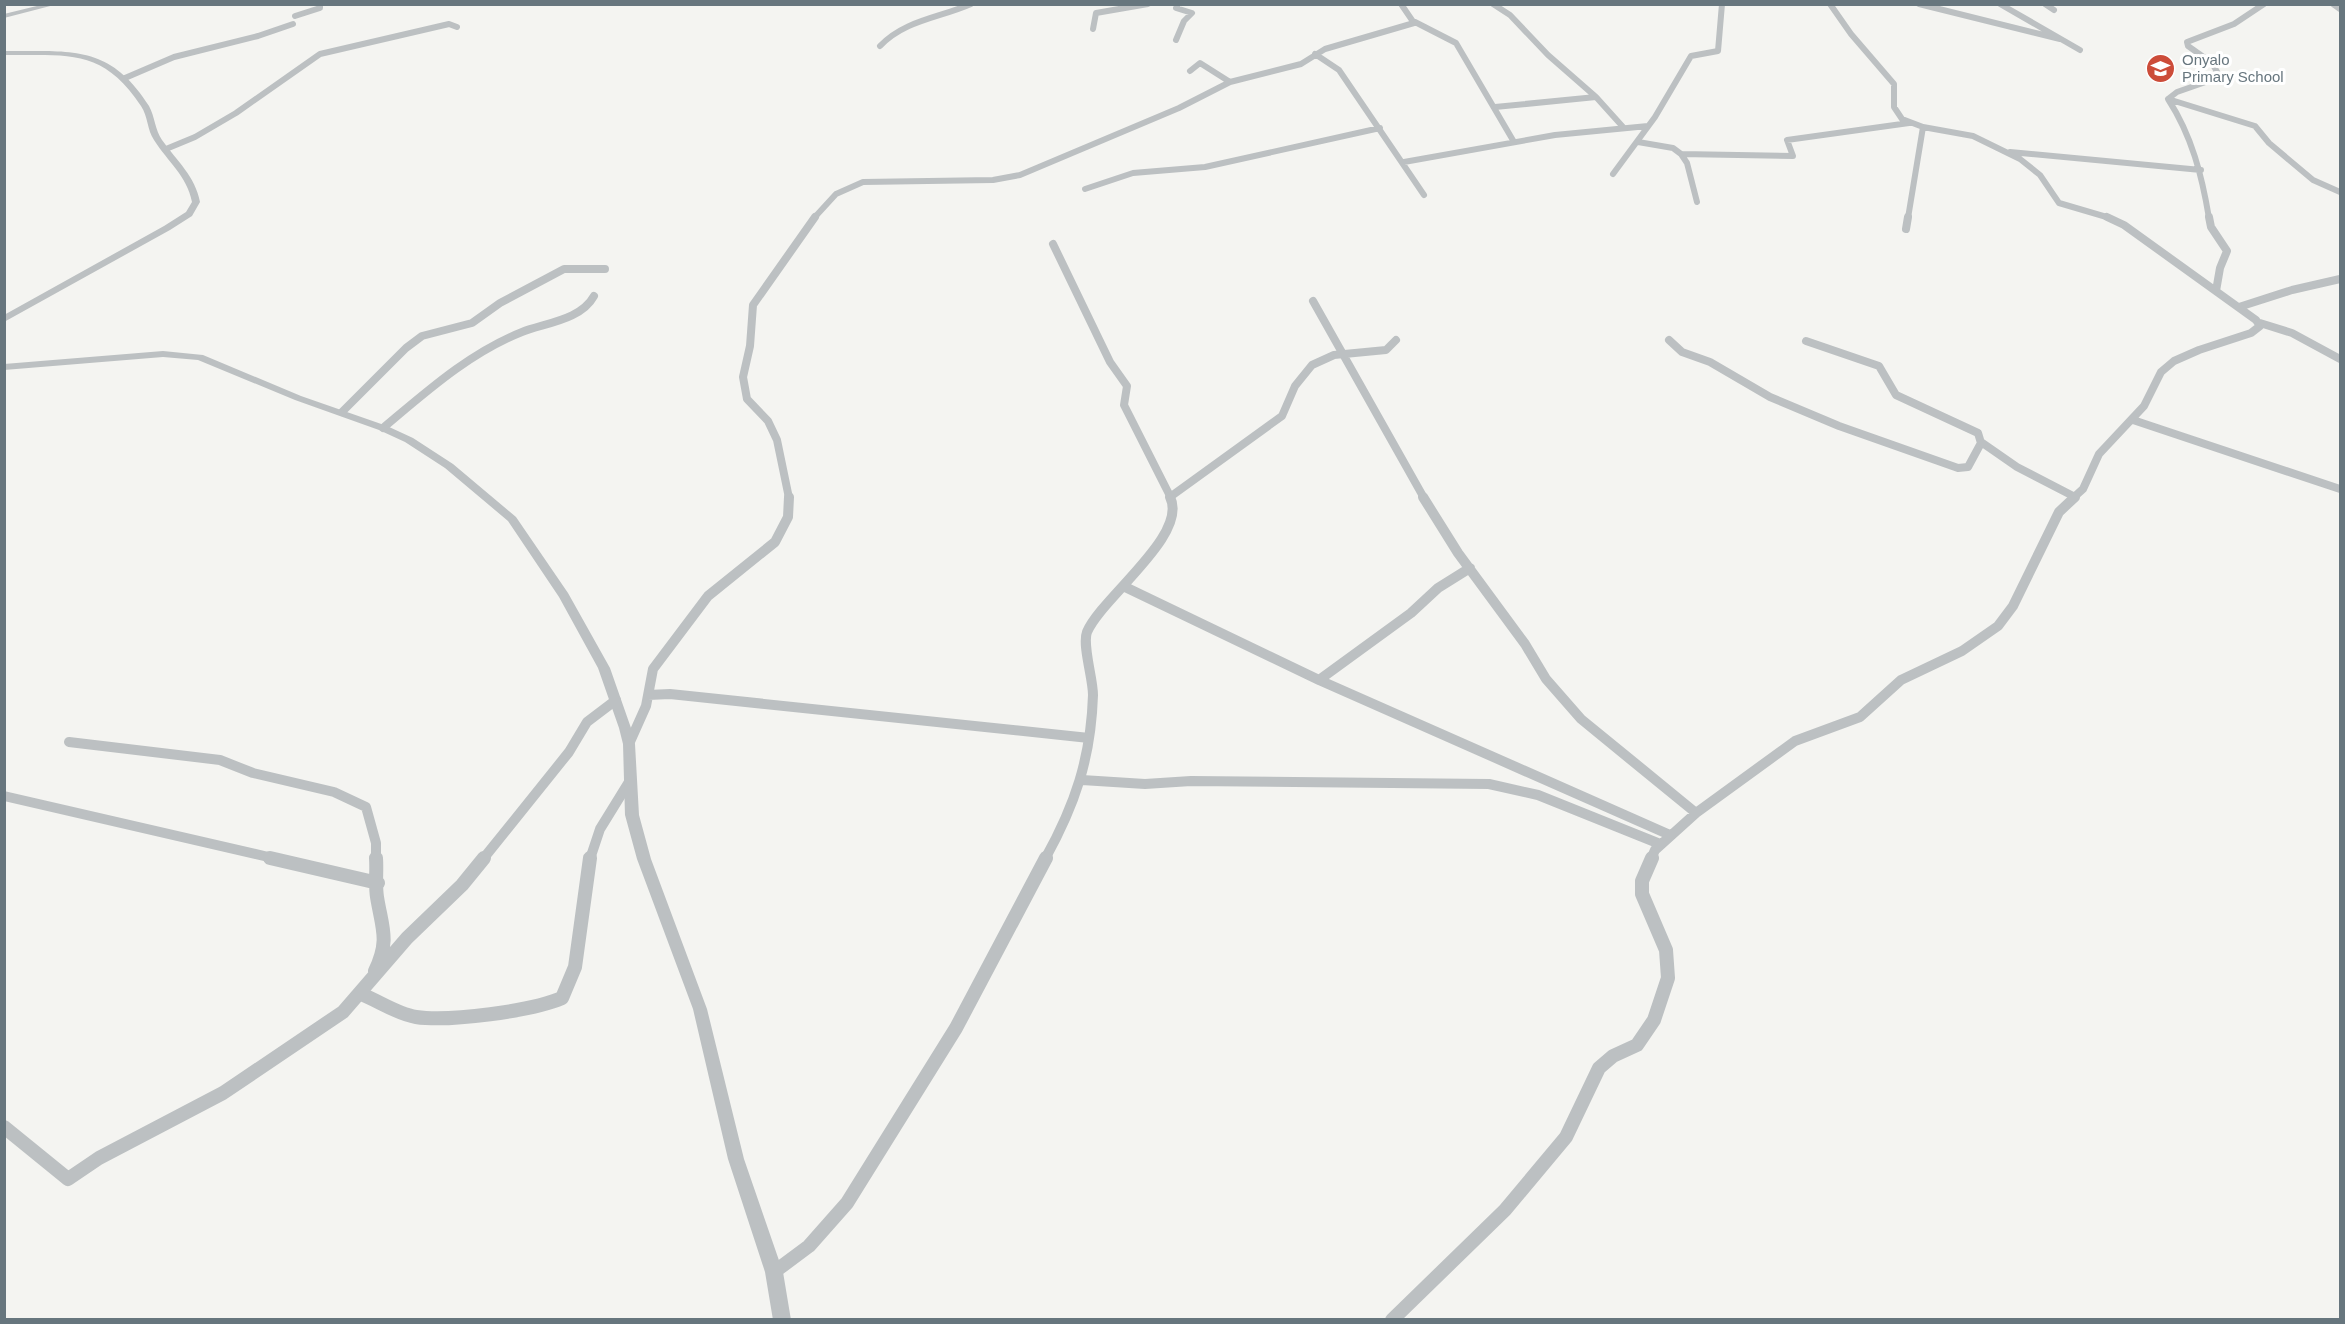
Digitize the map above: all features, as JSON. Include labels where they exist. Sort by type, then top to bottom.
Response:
[{"type":"street","points":[[4,16],[55,4]]},
{"type":"street","points":[[295,16],[320,8],[320,4]]},
{"type":"street","points":[[880,46],[891,33],[903,25],[932,18],[971,4]]},
{"type":"street","points":[[1093,29],[1096,13],[1148,4]]},
{"type":"street","points":[[1176,40],[1183,24],[1192,12],[1176,8],[1178,4]]},
{"type":"street","points":[[1401,4],[1415,22],[1456,43],[1514,142]]},
{"type":"street","points":[[1493,4],[1507,12],[1548,55],[1596,97],[1623,127]]},
{"type":"street","points":[[1613,174],[1674,90],[1691,56],[1718,51],[1722,4]]},
{"type":"street","points":[[1830,4],[1851,34],[1894,84],[1894,107],[1899,116],[1909,123],[1973,136],[2005,152],[2035,170],[2059,203],[2103,215],[2124,225],[2260,323],[2292,333],[2340,359]]},
{"type":"street","points":[[1919,4],[2060,39]]},
{"type":"street","points":[[2000,4],[2080,50]]},
{"type":"street","points":[[2045,4],[2054,10]]},
{"type":"street","points":[[2241,4],[2248,13]]},
{"type":"street","points":[[2168,99],[2173,93],[2200,86],[2220,77],[2212,63],[2188,46],[2187,42],[2234,24],[2264,4]]},
{"type":"street","points":[[2333,4],[2340,9]]},
{"type":"street","points":[[629,744],[640,724],[653,669],[699,608],[718,587],[770,547],[779,536],[788,518],[788,495],[777,438],[768,420],[746,399],[742,388],[751,343],[750,316],[754,303],[824,204],[847,187],[869,181],[993,180],[1015,176],[1179,108],[1230,82],[1302,64],[1315,54],[1330,47],[1400,29],[1415,22]]},
{"type":"street","points":[[125,78],[183,52],[261,35],[284,25],[294,24]]},
{"type":"street","points":[[166,149],[195,137],[236,113],[320,53],[446,25],[457,27]]},
{"type":"street","points":[[4,53],[87,56],[107,63],[125,78],[147,109],[155,135],[193,187],[196,202],[193,209],[167,228],[4,319]]},
{"type":"street","points":[[1315,54],[1335,66],[1404,162],[1424,195]]},
{"type":"street","points":[[1190,71],[1200,63],[1230,82]]},
{"type":"street","points":[[1495,107],[1596,97]]},
{"type":"street","points":[[2168,99],[2180,116],[2201,170],[2209,221],[2227,255],[2220,268],[2216,291]]},
{"type":"street","points":[[2168,99],[2255,126],[2269,143],[2313,180],[2340,192]]},
{"type":"street","points":[[1682,154],[1793,156],[1787,140],[1909,123]]},
{"type":"street","points":[[1404,162],[1514,142],[1623,127],[1648,126]]},
{"type":"street","points":[[1906,229],[1923,127]]},
{"type":"street","points":[[1085,189],[1133,173],[1205,166],[1380,128]]},
{"type":"street","points":[[1638,142],[1673,148],[1682,154],[1687,163],[1697,202]]},
{"type":"street","points":[[2005,152],[2201,170]]},
{"type":"street","points":[[774,1272],[809,1246],[834,1220],[937,1059],[1058,836],[1082,780],[1089,738],[1093,693],[1086,634],[1097,614],[1143,564],[1170,524],[1174,511],[1170,497],[1124,405],[1127,386],[1110,362],[1053,244]]},
{"type":"street","points":[[342,412],[406,348],[422,336],[472,323],[500,303],[564,269],[605,269]]},
{"type":"street","points":[[2239,307],[2292,290],[2340,279]]},
{"type":"street","points":[[383,428],[482,352],[511,337],[587,308],[594,296]]},
{"type":"street","points":[[1313,301],[1413,480],[1470,568],[1569,708],[1696,813]]},
{"type":"street","points":[[1392,1320],[1505,1210],[1566,1137],[1599,1068],[1613,1056],[1637,1045],[1654,1020],[1668,978],[1668,960],[1662,939],[1642,894],[1648,863],[1660,844],[1696,813],[1795,741],[1860,717],[1901,680],[1962,651],[1998,626],[2013,606],[2043,549],[2055,518],[2090,479],[2099,454],[2107,443],[2133,420],[2144,406],[2161,372],[2169,364],[2199,350],[2257,330],[2260,323]]},
{"type":"street","points":[[1170,497],[1282,416],[1287,410],[1300,378],[1321,359],[1342,351],[1386,350],[1396,340]]},
{"type":"street","points":[[1670,340],[1682,352],[1710,362],[1770,397],[1839,426],[1958,468],[1968,467],[1981,442]]},
{"type":"street","points":[[1806,341],[1879,366],[1896,395],[1978,434],[1981,442],[2017,467],[2075,497]]},
{"type":"street","points":[[4,367],[138,356],[192,355],[409,440],[449,466],[512,519],[570,606],[604,668],[616,700],[629,744],[632,815],[644,859],[697,998],[736,1159],[774,1272],[782,1320]]},
{"type":"street","points":[[2133,420],[2340,489]]},
{"type":"street","points":[[1319,680],[1410,613],[1438,588],[1470,568]]},
{"type":"street","points":[[1123,586],[1319,680],[1670,835]]},
{"type":"street","points":[[648,695],[670,694],[1089,738]]},
{"type":"street","points":[[4,1127],[68,1179],[99,1158],[236,1085],[320,1029],[365,989],[407,938],[462,885],[568,752],[587,722],[616,700]]},
{"type":"street","points":[[69,742],[220,760],[253,773],[307,785],[362,804],[370,813],[372,823],[385,944],[365,989]]},
{"type":"street","points":[[1082,780],[1131,784],[1191,781],[1293,784],[1337,781],[1422,785],[1489,784],[1538,795],[1660,844]]},
{"type":"street","points":[[365,989],[405,1013],[429,1018],[538,1007],[562,998],[576,967],[578,932],[592,848],[604,823],[629,783]]},
{"type":"street","points":[[4,796],[334,875],[378,883]]},
{"type":"place","name":"Onyalo Primary School","points":[[2161,69]]}]
